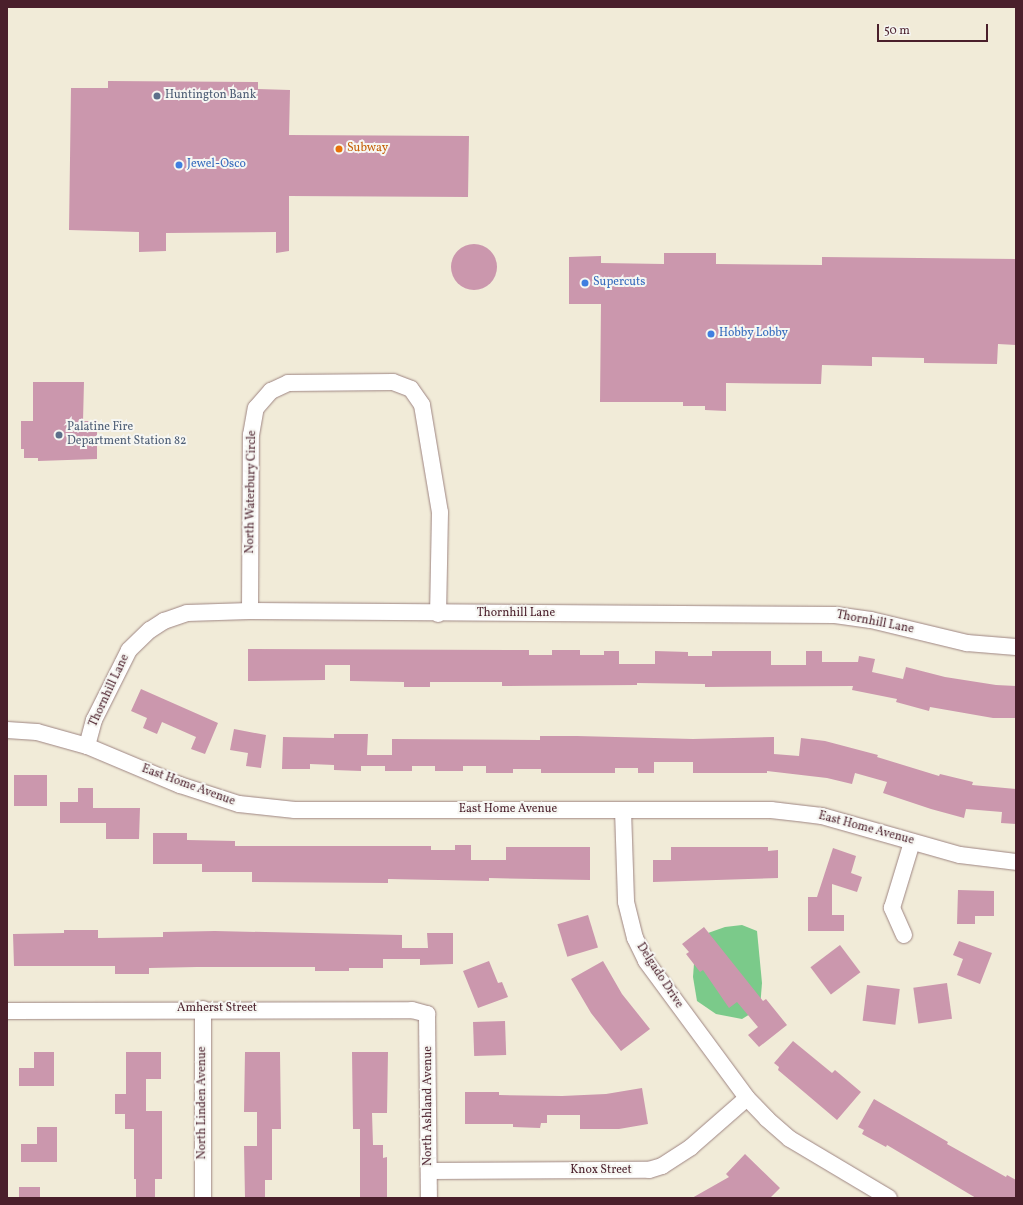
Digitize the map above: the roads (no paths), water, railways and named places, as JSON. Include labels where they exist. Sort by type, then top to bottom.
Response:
[{"type":"street","name":"North Waterbury Circle","points":[[250,611],[251,435],[256,408],[271,391],[288,383],[393,382],[411,389],[422,405],[440,512],[438,614]]},
{"type":"street","name":"Thornhill Lane","points":[[87,746],[94,720],[120,663],[129,650],[150,630],[164,621],[186,613],[250,611],[438,614],[835,615],[871,620],[967,643],[1016,647]]},
{"type":"street","name":"East Home Avenue","points":[[7,730],[37,732],[87,746],[214,798],[264,808],[295,810],[771,810],[822,816],[960,855],[1016,862]]},
{"type":"street","name":"Delgado Drive","points":[[623,810],[624,889],[635,938],[650,967],[747,1098],[790,1140],[889,1198]]},
{"type":"street","points":[[904,935],[892,908],[912,842]]},
{"type":"street","name":"Amherst Street","points":[[7,1011],[203,1009],[412,1010],[427,1014]]},
{"type":"street","name":"North Linden Avenue","points":[[203,1009],[203,1198]]},
{"type":"street","name":"North Ashland Avenue","points":[[427,1014],[429,1198]]},
{"type":"street","name":"Knox Street","points":[[429,1171],[649,1170],[667,1164],[691,1147],[747,1098]]},
{"type":"place","name":"Huntington Bank","points":[[157,96]]},
{"type":"place","name":"Subway","points":[[339,149]]},
{"type":"place","name":"Jewel-Osco","points":[[179,165]]},
{"type":"place","name":"Supercuts","points":[[585,283]]},
{"type":"place","name":"Hobby Lobby","points":[[711,334]]},
{"type":"place","name":"Palatine Fire Department Station 82","points":[[59,435]]}]
